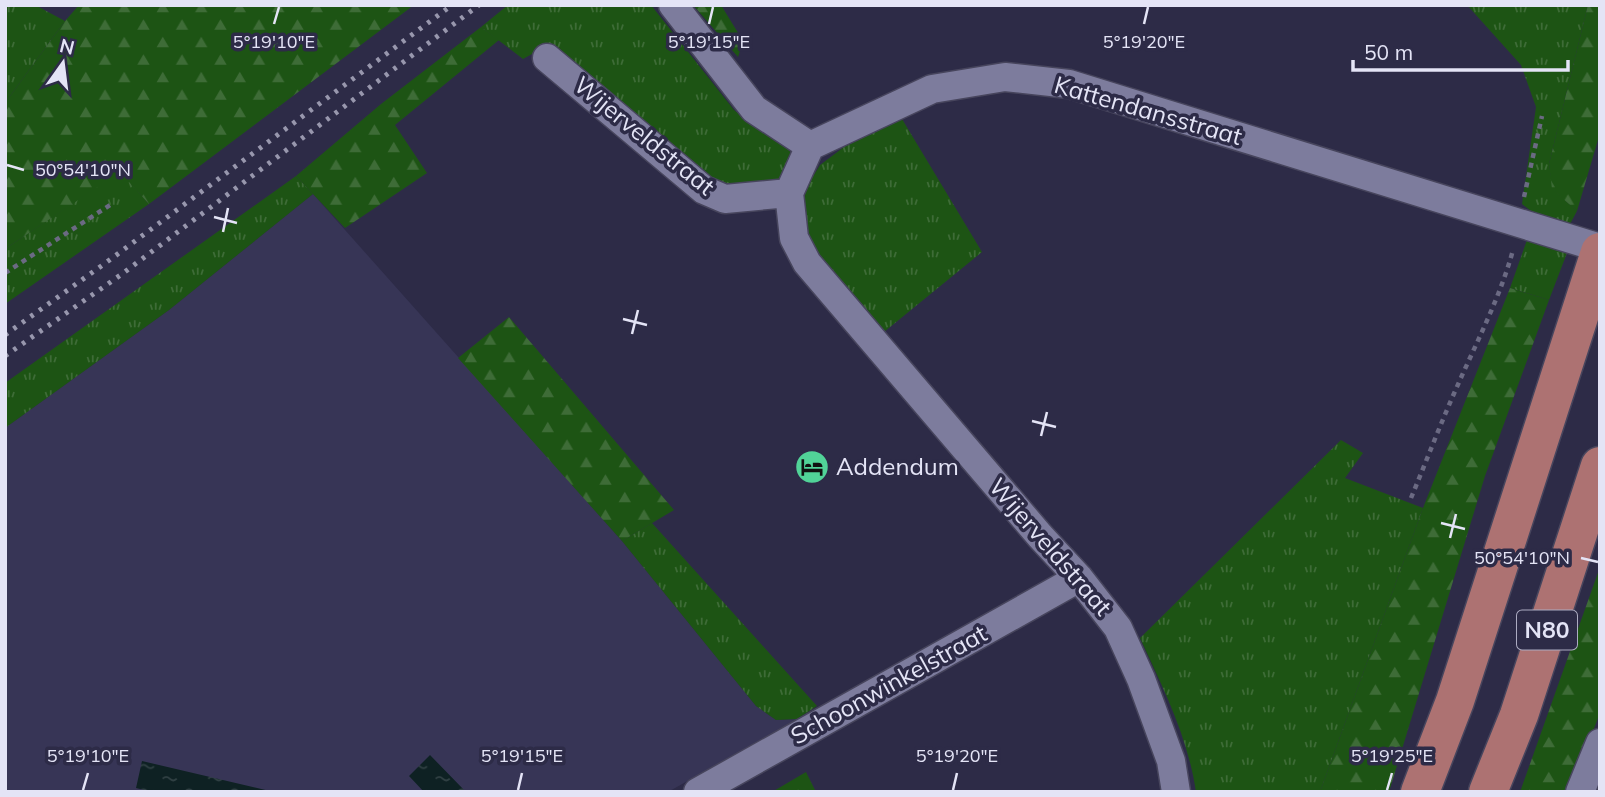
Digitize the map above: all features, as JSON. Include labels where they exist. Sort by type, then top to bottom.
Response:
[{"type":"highway","name":"N80","points":[[1420,792],[1455,701],[1600,250]]},
{"type":"highway","name":"N80","points":[[1488,792],[1519,715],[1600,466]]},
{"type":"street","points":[[673,5],[754,109],[810,146],[789,193]]},
{"type":"street","name":"Wijerveldstraat","points":[[547,58],[705,190],[725,200],[789,193],[794,238],[807,263],[1079,578],[1118,628],[1141,679],[1171,761],[1176,792]]},
{"type":"street","name":"Kattendansstraat","points":[[810,146],[932,89],[1005,77],[1069,84],[1600,250]]},
{"type":"street","name":"Schoonwinkelstraat","points":[[698,792],[1079,578]]},
{"type":"street","points":[[1580,792],[1600,743]]},
{"type":"path","points":[[1411,498],[1508,268],[1542,116]]},
{"type":"path","points":[[5,273],[110,205]]},
{"type":"shaded area","points":[[313,194],[622,541],[756,706],[776,720],[797,719],[668,792],[5,792],[5,428],[169,310]]},
{"type":"green space","points":[[5,5],[35,5],[65,21],[5,103]]},
{"type":"green space","points":[[79,5],[414,5],[149,204],[120,172],[5,249],[5,103]]},
{"type":"green space","points":[[508,5],[651,5],[734,110],[789,148],[791,156],[780,182],[720,187],[550,44],[523,59],[481,27]]},
{"type":"green space","points":[[693,5],[721,5],[743,41],[738,57]]},
{"type":"green space","points":[[1467,5],[1588,5],[1549,164],[1553,189],[1577,211],[1570,224],[1536,215],[1522,204],[1536,107],[1521,65]]},
{"type":"green space","points":[[1588,5],[1600,5],[1600,133],[1577,211],[1552,189],[1549,164]]},
{"type":"green space","points":[[481,27],[499,40],[395,125],[427,173],[345,228],[296,176],[381,104]]},
{"type":"green space","points":[[902,119],[982,252],[884,332],[818,257],[805,231],[804,198],[820,165],[844,147]]},
{"type":"green space","points":[[120,171],[149,204],[5,304],[5,249]]},
{"type":"green space","points":[[296,176],[313,194],[169,310],[5,428],[5,383]]},
{"type":"green space","points":[[1527,240],[1567,253],[1549,300],[1510,288]]},
{"type":"green space","points":[[1510,288],[1549,300],[1485,476],[1389,792],[1320,792],[1423,508]]},
{"type":"green space","points":[[509,317],[674,510],[622,541],[458,358]]},
{"type":"green space","points":[[1341,440],[1363,453],[1345,478],[1423,508],[1320,792],[1196,792],[1181,732],[1140,638]]},
{"type":"green space","points":[[652,523],[817,706],[797,719],[776,720],[756,706],[622,541]]},
{"type":"green space","points":[[1600,567],[1600,713],[1569,792],[1520,792]]},
{"type":"green space","points":[[806,772],[816,792],[772,792]]},
{"type":"water","points":[[430,755],[466,792],[424,792],[409,776]]},
{"type":"water","points":[[142,761],[274,792],[152,792],[136,788]]},
{"type":"railway","points":[[5,335],[452,5]]},
{"type":"railway","points":[[5,356],[122,274],[479,5]]},
{"type":"place","name":"Addendum","points":[[812,467]]}]
